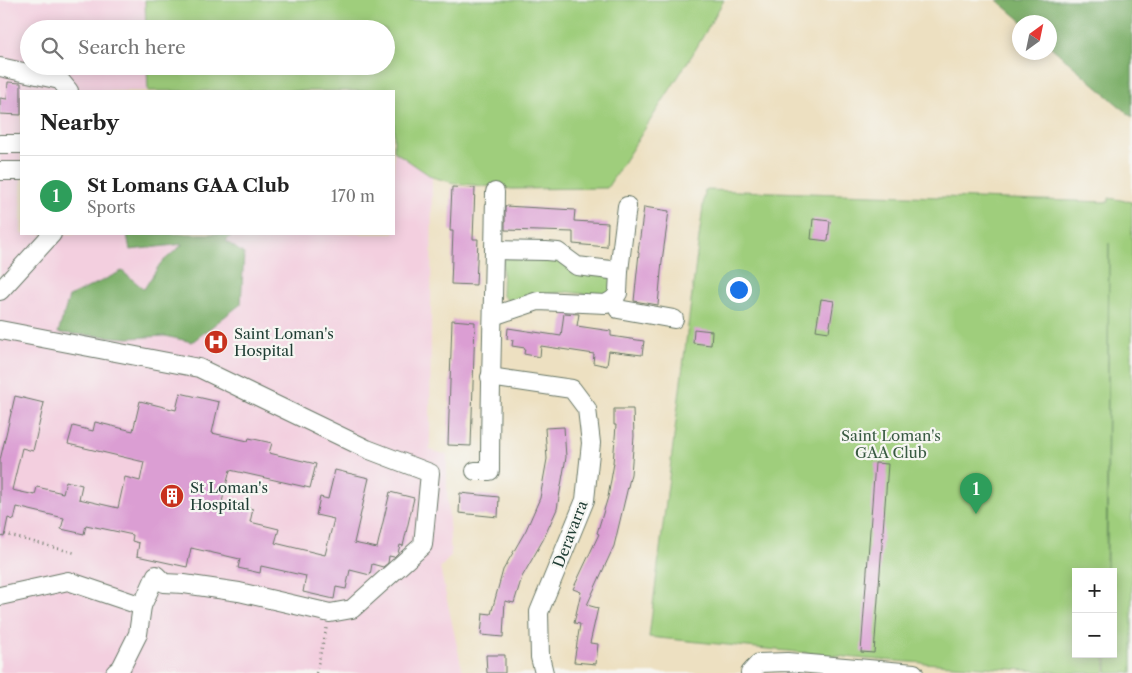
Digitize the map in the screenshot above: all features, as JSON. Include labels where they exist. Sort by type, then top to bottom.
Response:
[{"type":"street","points":[[0,67],[20,71]]},
{"type":"street","points":[[37,75],[60,80],[68,90]]},
{"type":"street","points":[[0,144],[20,144]]},
{"type":"street","points":[[0,171],[20,171]]},
{"type":"street","points":[[476,471],[490,472],[490,377],[495,192]]},
{"type":"street","points":[[493,316],[538,301],[606,304],[614,299],[618,293],[626,206]]},
{"type":"street","points":[[0,291],[51,235]]},
{"type":"street","points":[[494,250],[546,250],[558,252],[576,266],[619,271]]},
{"type":"street","points":[[614,299],[618,309],[674,318]]},
{"type":"street","points":[[0,330],[199,368],[367,449],[430,473],[423,545],[352,609],[330,613],[239,592],[164,583],[156,575],[142,606],[138,634],[121,668],[115,673]]},
{"type":"street","name":"Deravarra","points":[[490,377],[572,389],[587,409],[591,444],[584,500],[540,612],[540,657],[544,673]]},
{"type":"street","points":[[0,596],[68,581],[142,606]]},
{"type":"street","points":[[750,673],[760,663],[787,662],[914,673]]},
{"type":"path","points":[[0,533],[75,553]]},
{"type":"path","points":[[316,673],[330,613]]},
{"type":"shaded area","name":"Saint Loman's Hospital","points":[[0,0],[145,0],[146,20],[20,20],[20,75],[147,75],[148,90],[20,90],[20,235],[395,235],[395,152],[432,177],[430,450],[447,455],[451,556],[440,568],[463,673],[0,673]]},
{"type":"green space","points":[[145,0],[724,0],[694,52],[607,188],[512,189],[454,183],[432,177],[395,152],[395,90],[148,90],[147,75],[395,75],[395,20],[146,20]]},
{"type":"green space","points":[[997,0],[1132,0],[1132,117],[1057,52],[1057,15],[1015,15]]},
{"type":"green space","name":"Saint Loman's GAA Club","points":[[705,190],[1109,202],[1109,198],[1132,202],[1132,673],[1107,673],[1107,658],[1117,658],[1117,568],[1107,568],[1109,243],[1106,568],[1072,568],[1072,658],[1105,658],[1105,673],[1068,673],[866,659],[649,637]]},
{"type":"green space","points":[[127,235],[232,235],[226,241],[244,254],[241,304],[192,342],[165,336],[128,338],[58,333],[69,297],[122,271],[144,289],[160,264],[183,244],[130,250]]},
{"type":"green space","points":[[508,257],[556,258],[613,278],[608,297],[568,292],[538,295],[510,302],[502,295],[503,261]]},
{"type":"building","points":[[8,82],[21,83],[20,115],[0,114],[0,98],[7,99]]},
{"type":"building","points":[[452,187],[475,188],[473,239],[478,239],[476,285],[451,284],[453,231],[450,231]]},
{"type":"building","points":[[505,206],[575,210],[574,221],[608,223],[607,247],[573,244],[573,232],[505,230]]},
{"type":"building","points":[[644,207],[669,211],[658,305],[634,301]]},
{"type":"building","points":[[813,219],[830,221],[828,241],[811,239]]},
{"type":"building","points":[[821,299],[834,301],[829,332],[816,330]]},
{"type":"building","points":[[564,313],[579,314],[577,326],[611,331],[611,336],[644,341],[642,355],[609,351],[607,366],[593,363],[594,354],[541,346],[540,357],[524,354],[525,348],[512,346],[513,340],[507,339],[508,328],[561,336]]},
{"type":"building","points":[[452,320],[475,322],[471,446],[448,445]]},
{"type":"building","points":[[694,329],[712,331],[711,345],[693,343]]},
{"type":"building","name":"St Loman's Hospital","points":[[180,393],[219,402],[212,433],[248,441],[249,438],[272,443],[269,453],[316,464],[310,488],[230,470],[222,502],[253,509],[250,522],[279,529],[275,543],[325,555],[334,519],[316,515],[320,497],[328,499],[335,470],[369,478],[354,543],[377,548],[390,492],[414,498],[403,546],[400,545],[398,553],[394,557],[389,556],[388,563],[383,567],[372,564],[370,575],[350,570],[346,589],[336,587],[334,599],[303,592],[306,576],[261,566],[260,573],[238,568],[240,559],[191,548],[187,567],[137,556],[139,543],[132,541],[133,535],[86,525],[84,534],[61,529],[64,518],[17,507],[14,520],[8,518],[4,537],[0,536],[0,460],[15,396],[44,403],[33,451],[22,448],[12,490],[35,495],[37,487],[63,493],[66,481],[82,485],[79,499],[118,508],[125,477],[140,481],[144,462],[68,444],[73,426],[93,431],[95,422],[133,431],[140,401],[176,410]]},
{"type":"building","points":[[614,409],[633,409],[634,436],[631,474],[614,546],[587,605],[598,608],[590,643],[598,644],[596,664],[574,662],[580,624],[574,623],[581,592],[573,589],[599,534],[597,533],[608,497],[614,463],[616,425],[614,425]]},
{"type":"building","points":[[564,427],[566,457],[557,509],[543,540],[522,577],[514,603],[505,601],[503,637],[481,635],[483,613],[491,614],[503,570],[526,530],[540,498],[547,459],[545,428]]},
{"type":"building","points":[[875,463],[888,464],[874,653],[861,652]]},
{"type":"building","points":[[460,493],[499,497],[498,517],[459,513]]},
{"type":"building","points":[[486,655],[505,655],[505,673],[487,673]]},
{"type":"place","name":"Saint Loman's Hospital","points":[[216,342]]},
{"type":"place","name":"St Loman's Hospital","points":[[172,496]]},
{"type":"place","name":"St Lomans GAA Club","points":[[976,514]]}]
